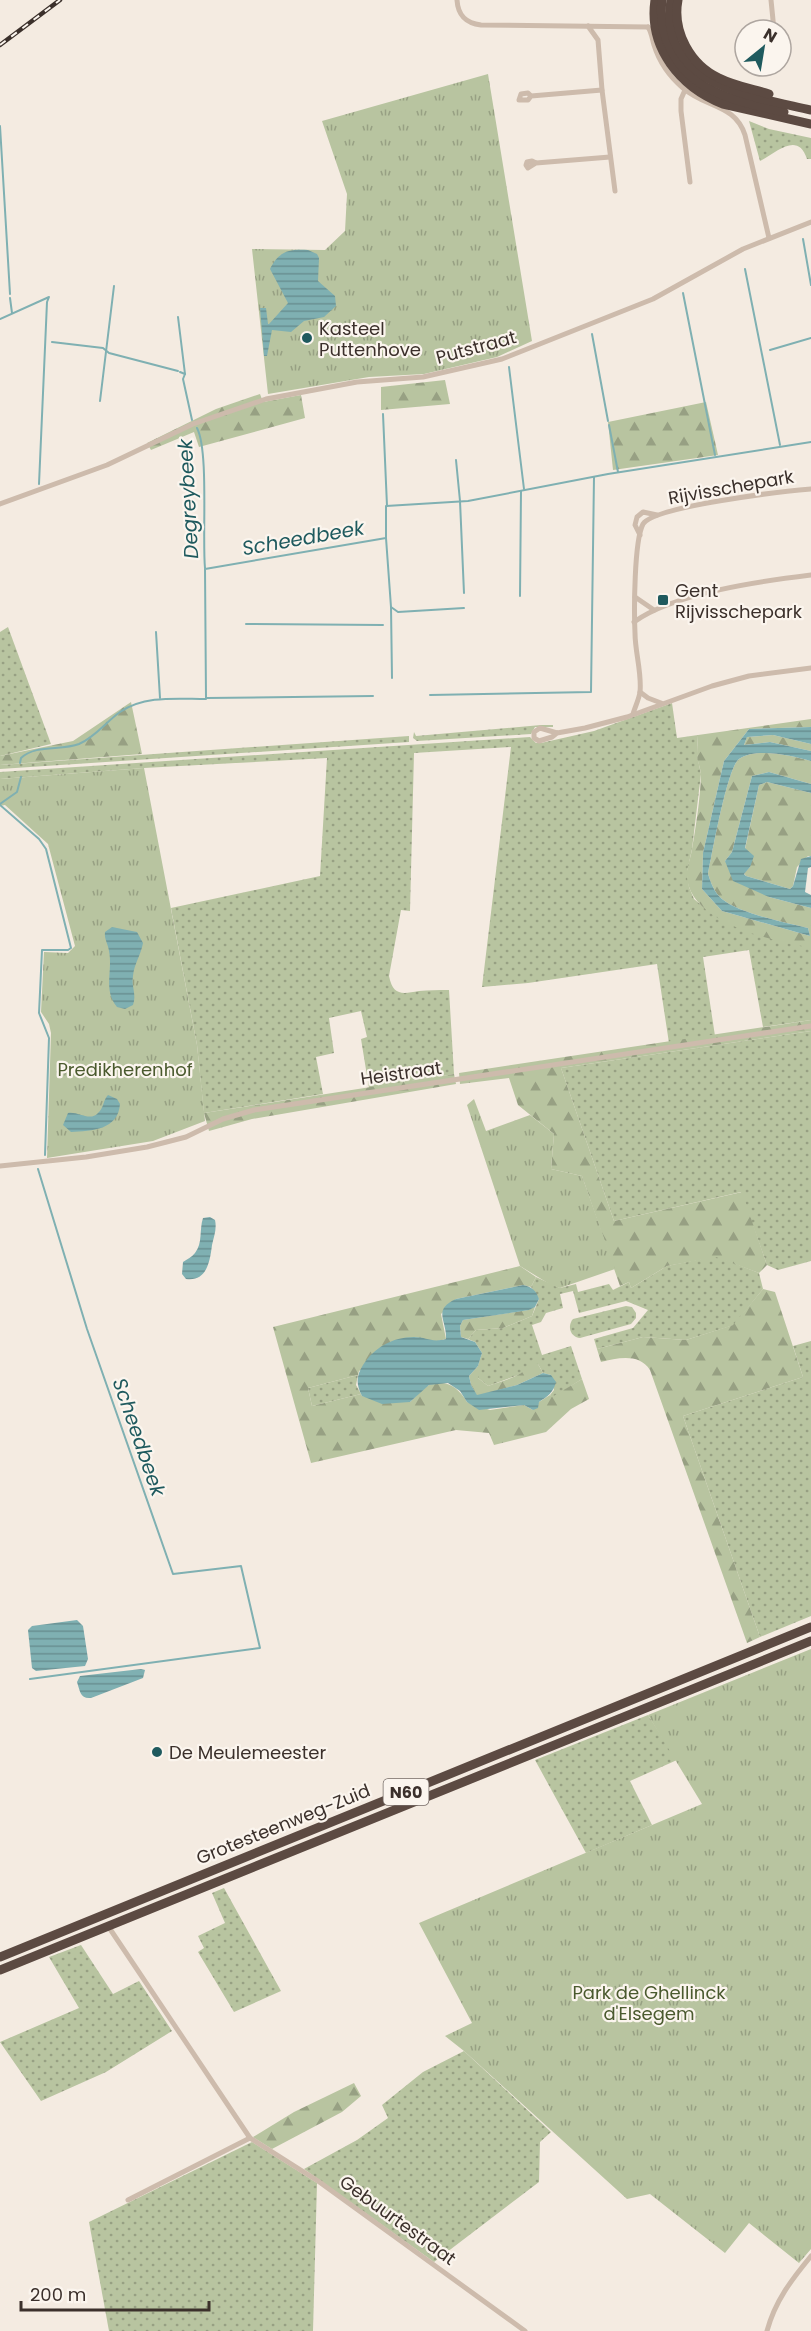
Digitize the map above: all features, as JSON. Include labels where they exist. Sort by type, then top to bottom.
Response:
[{"type":"highway","points":[[662,0],[662,16],[669,46],[676,59],[695,81],[730,99],[811,119]]},
{"type":"highway","points":[[671,0],[670,18],[676,43],[691,67],[700,75],[733,91],[808,110]]},
{"type":"highway","points":[[678,0],[677,18],[682,39],[693,57],[707,72],[731,83],[799,104],[808,110]]},
{"type":"highway","points":[[655,4],[655,22],[661,47],[672,68],[689,86],[709,99],[723,104],[811,124]]},
{"type":"highway","name":"Grotesteenweg-Zuid","points":[[0,1957],[811,1627]]},
{"type":"highway","name":"Grotesteenweg-Zuid","points":[[0,1970],[811,1641]]},
{"type":"street","points":[[457,0],[461,15],[473,24],[648,27]]},
{"type":"street","points":[[771,0],[773,18]]},
{"type":"street","points":[[655,4],[650,13],[648,27],[664,64],[685,90],[710,105],[730,113],[740,122],[769,238]]},
{"type":"street","points":[[588,26],[598,39],[609,157],[615,190]]},
{"type":"street","points":[[598,39],[606,26]]},
{"type":"street","points":[[531,96],[602,90]]},
{"type":"street","points":[[685,90],[681,99],[681,111],[690,182]]},
{"type":"street","points":[[536,163],[609,157]]},
{"type":"street","name":"Putstraat","points":[[0,504],[107,465],[194,424],[266,399],[357,382],[423,377],[502,359],[653,299],[743,249],[811,222]]},
{"type":"street","name":"Rijvisschepark","points":[[633,714],[640,692],[634,622],[635,597],[640,535],[646,521],[657,515],[741,497],[811,489]]},
{"type":"street","name":"Rijvisschepark","points":[[640,535],[635,525],[639,514],[647,512],[657,515]]},
{"type":"street","points":[[634,622],[654,610],[747,584],[811,575]]},
{"type":"street","points":[[635,597],[654,610]]},
{"type":"street","points":[[557,733],[606,723],[712,686],[749,676],[811,668]]},
{"type":"street","points":[[640,692],[661,703]]},
{"type":"street","name":"Heistraat","points":[[0,1166],[86,1157],[147,1146],[186,1137],[223,1119],[254,1110],[811,1026]]},
{"type":"street","name":"Gebuurtestraat","points":[[108,1926],[250,2138],[318,2181],[525,2331]]},
{"type":"street","points":[[128,2200],[250,2138]]},
{"type":"street","points":[[767,2331],[774,2309],[788,2285],[811,2256]]},
{"type":"green space","points":[[488,74],[532,341],[497,357],[424,374],[369,377],[268,394],[252,249],[325,250],[345,231],[347,194],[322,121]]},
{"type":"green space","points":[[749,121],[769,129],[811,138],[811,159],[807,159],[798,146],[793,145],[786,146],[760,161]]},
{"type":"green space","points":[[445,380],[450,404],[381,410],[381,387]]},
{"type":"green space","points":[[260,394],[263,402],[301,395],[305,418],[199,447],[194,432],[151,450],[147,443],[216,409]]},
{"type":"green space","points":[[706,402],[718,455],[613,470],[608,422]]},
{"type":"green space","points":[[8,627],[51,744],[0,756],[0,632]]},
{"type":"green space","points":[[131,702],[142,754],[0,765],[0,756],[73,741]]},
{"type":"green space","points":[[672,703],[677,738],[698,735],[697,755],[701,774],[687,872],[689,887],[694,899],[707,910],[811,947],[811,1020],[763,1027],[749,950],[703,957],[715,1036],[669,1043],[657,964],[528,983],[482,987],[511,747],[414,753],[410,911],[401,910],[389,976],[393,987],[399,992],[449,990],[454,1074],[369,1088],[361,1039],[367,1037],[361,1011],[329,1018],[334,1053],[316,1057],[323,1094],[204,1113],[197,1045],[171,908],[320,876],[327,758],[0,779],[0,772],[530,737],[536,743],[541,743],[594,731]]},
{"type":"green space","points":[[811,719],[811,727],[749,729],[724,761],[703,853],[702,889],[722,911],[810,936],[808,928],[763,917],[729,904],[717,893],[708,874],[725,794],[734,766],[739,759],[746,755],[765,753],[811,761],[811,784],[769,772],[752,776],[732,852],[725,861],[769,897],[811,908],[811,947],[808,947],[752,934],[714,915],[699,903],[690,888],[687,871],[699,804],[701,773],[697,754],[698,735]]},
{"type":"green space","points":[[553,725],[553,727],[535,727],[531,734],[417,741],[413,738],[414,732],[416,736]]},
{"type":"green space","points":[[773,735],[811,744],[811,751],[770,742],[744,745],[747,737]]},
{"type":"green space","points":[[409,736],[409,742],[0,769],[0,765]]},
{"type":"green space","name":"Predikherenhof","points":[[144,768],[197,1045],[205,1121],[153,1141],[47,1158],[51,1033],[49,1024],[41,1012],[44,952],[68,953],[75,946],[48,844],[5,805],[0,806],[0,779]]},
{"type":"green space","points":[[767,782],[811,793],[811,856],[808,856],[797,867],[793,886],[790,889],[746,876],[744,873],[750,867],[745,849],[759,785]]},
{"type":"green space","points":[[811,1020],[811,1031],[561,1068],[614,1221],[742,1192],[767,1265],[759,1273],[716,1257],[667,1266],[631,1288],[629,1282],[620,1286],[582,1176],[551,1169],[554,1134],[518,1105],[509,1078],[460,1084],[459,1073]]},
{"type":"green space","points":[[811,1031],[811,1261],[778,1270],[767,1265],[741,1192],[614,1221],[561,1068]]},
{"type":"green space","points":[[454,1074],[456,1084],[252,1119],[209,1131],[204,1113]]},
{"type":"green space","points":[[474,1099],[486,1131],[530,1115],[554,1134],[551,1169],[582,1176],[615,1269],[560,1288],[520,1266],[467,1105]]},
{"type":"green space","points":[[716,1256],[759,1273],[763,1289],[734,1325],[686,1340],[643,1337],[597,1349],[594,1339],[633,1328],[648,1310],[626,1301],[579,1313],[573,1291],[560,1294],[563,1308],[546,1313],[541,1322],[532,1325],[542,1355],[571,1346],[582,1379],[552,1398],[550,1395],[554,1390],[551,1375],[543,1373],[538,1364],[518,1375],[488,1386],[478,1378],[478,1366],[482,1353],[475,1342],[468,1339],[476,1330],[503,1328],[532,1316],[539,1299],[531,1287],[536,1277],[560,1288],[576,1284],[578,1292],[609,1284],[613,1290],[629,1282],[631,1288],[667,1266]]},
{"type":"green space","points":[[520,1266],[536,1277],[531,1287],[523,1285],[456,1299],[441,1314],[446,1339],[434,1342],[415,1337],[359,1371],[358,1375],[308,1388],[312,1406],[361,1394],[362,1396],[410,1402],[427,1386],[441,1383],[456,1389],[467,1402],[490,1410],[524,1405],[533,1410],[539,1402],[550,1395],[552,1397],[582,1379],[589,1399],[571,1409],[546,1432],[494,1445],[489,1433],[456,1430],[311,1463],[273,1327]]},
{"type":"green space","points":[[763,1289],[775,1292],[803,1377],[683,1416],[760,1637],[747,1643],[650,1370],[640,1361],[628,1358],[601,1362],[597,1349],[643,1337],[686,1340],[733,1325]]},
{"type":"green space","points":[[626,1306],[632,1307],[636,1313],[636,1318],[631,1324],[580,1338],[574,1336],[570,1331],[573,1319]]},
{"type":"green space","points":[[535,1307],[532,1316],[503,1328],[476,1330],[468,1339],[461,1337],[460,1326],[463,1320]]},
{"type":"green space","points":[[811,1341],[811,1616],[760,1637],[683,1416],[803,1377],[793,1346]]},
{"type":"green space","points":[[533,1361],[538,1364],[543,1373],[517,1385],[477,1396],[471,1385],[469,1376],[478,1366],[478,1378],[488,1386],[519,1374]]},
{"type":"green space","points":[[358,1375],[356,1385],[361,1394],[312,1406],[308,1388]]},
{"type":"green space","name":"Park de Ghellinck d'Elsegem","points":[[811,1649],[811,2249],[799,2263],[749,2223],[725,2253],[650,2194],[627,2199],[445,2036],[472,2023],[419,1923],[702,1804],[648,1715]]},
{"type":"green space","points":[[648,1715],[677,1760],[630,1781],[652,1825],[586,1853],[535,1760]]},
{"type":"green space","points":[[224,1888],[281,1991],[234,2012],[198,1952],[204,1948],[198,1936],[225,1923],[212,1893]]},
{"type":"green space","points":[[81,1945],[113,1994],[139,1981],[172,2031],[106,2072],[41,2101],[0,2042],[79,2008],[49,1957]]},
{"type":"green space","points":[[464,2051],[551,2132],[540,2142],[539,2182],[434,2262],[304,2169],[357,2140],[388,2118],[382,2105],[423,2072]]},
{"type":"green space","points":[[354,2083],[361,2096],[342,2112],[272,2149],[253,2137],[294,2112]]},
{"type":"green space","points":[[252,2142],[317,2183],[313,2331],[109,2331],[89,2222]]},
{"type":"water","points":[[308,250],[317,254],[319,258],[318,281],[335,296],[336,306],[324,317],[304,321],[291,332],[272,330],[267,356],[264,356],[260,308],[266,308],[269,324],[288,303],[270,269],[277,258],[285,252]]},
{"type":"water","points":[[811,727],[811,744],[773,735],[747,737],[744,745],[770,742],[811,751],[811,761],[765,753],[746,755],[739,759],[734,766],[725,794],[708,874],[717,893],[729,904],[763,917],[808,928],[810,936],[722,911],[702,889],[703,853],[724,761],[749,729]]},
{"type":"water","points":[[769,772],[811,784],[811,793],[767,782],[759,785],[745,848],[754,856],[750,867],[744,874],[790,889],[801,859],[811,856],[811,867],[808,868],[805,892],[811,895],[811,908],[769,897],[733,881],[725,861],[732,852],[752,776]]},
{"type":"water","points":[[112,927],[137,932],[143,943],[134,972],[133,1005],[125,1009],[117,1007],[110,994],[110,958],[105,932]]},
{"type":"water","points":[[108,1095],[117,1099],[120,1104],[118,1113],[109,1124],[95,1130],[71,1132],[63,1125],[68,1113],[95,1116]]},
{"type":"water","points":[[210,1217],[215,1220],[216,1226],[208,1264],[199,1277],[186,1279],[182,1274],[183,1262],[197,1249],[203,1218]]},
{"type":"water","points":[[523,1285],[536,1293],[539,1299],[535,1307],[529,1310],[463,1320],[460,1326],[461,1337],[475,1342],[482,1353],[478,1366],[469,1376],[477,1395],[517,1385],[543,1373],[551,1375],[556,1382],[555,1386],[550,1394],[539,1402],[538,1408],[533,1410],[524,1405],[479,1410],[467,1402],[460,1391],[448,1383],[429,1385],[410,1402],[382,1404],[362,1396],[358,1384],[359,1373],[367,1359],[378,1349],[398,1339],[418,1337],[446,1339],[442,1316],[444,1307],[449,1303],[456,1299]]},
{"type":"water","points":[[77,1620],[83,1626],[88,1659],[85,1666],[36,1671],[32,1668],[28,1630],[32,1626]]},
{"type":"water","points":[[145,1670],[143,1678],[91,1698],[83,1696],[77,1682],[80,1676]]},
{"type":"waterway","points":[[0,126],[10,294]]},
{"type":"waterway","points":[[803,239],[811,285]]},
{"type":"waterway","points":[[745,269],[780,445]]},
{"type":"waterway","points":[[100,401],[114,286]]},
{"type":"waterway","points":[[683,293],[715,455]]},
{"type":"waterway","points":[[0,319],[49,297],[39,484]]},
{"type":"waterway","points":[[10,298],[12,313]]},
{"type":"waterway","points":[[178,317],[185,374]]},
{"type":"waterway","points":[[592,334],[608,421]]},
{"type":"waterway","points":[[770,350],[811,338]]},
{"type":"waterway","name":"Degreybeek","points":[[52,342],[103,348],[109,353],[178,371]]},
{"type":"waterway","points":[[509,367],[524,489]]},
{"type":"waterway","name":"Degreybeek","points":[[180,372],[185,374],[183,379],[192,420]]},
{"type":"waterway","points":[[383,414],[387,506]]},
{"type":"waterway","points":[[609,425],[618,472]]},
{"type":"waterway","name":"Degreybeek","points":[[197,428],[203,455],[205,568]]},
{"type":"waterway","name":"Scheedbeek","points":[[20,763],[21,758],[34,751],[79,744],[120,712],[140,703],[162,699],[206,699],[205,569],[386,538],[386,506],[468,501],[608,474],[811,442]]},
{"type":"waterway","points":[[456,460],[464,593]]},
{"type":"waterway","points":[[430,695],[591,692],[594,477]]},
{"type":"waterway","points":[[520,596],[521,491]]},
{"type":"waterway","points":[[386,538],[391,607],[392,678]]},
{"type":"waterway","points":[[391,607],[398,612],[464,608]]},
{"type":"waterway","points":[[246,624],[383,625]]},
{"type":"waterway","points":[[156,632],[160,698]]},
{"type":"waterway","points":[[207,698],[373,696]]},
{"type":"waterway","name":"Scheedbeek","points":[[0,804],[17,792],[21,777]]},
{"type":"waterway","points":[[0,805],[39,839],[46,849],[71,948],[42,950],[39,1013],[49,1038],[45,1155]]},
{"type":"waterway","name":"Scheedbeek","points":[[30,1679],[260,1648],[241,1566],[173,1574],[87,1329],[38,1169]]},
{"type":"railway","points":[[0,45],[60,0]]},
{"type":"place","name":"Kasteel Puttenhove","points":[[307,338]]},
{"type":"place","name":"Gent Rijvisschepark","points":[[663,600]]},
{"type":"place","name":"De Meulemeester","points":[[157,1752]]}]
